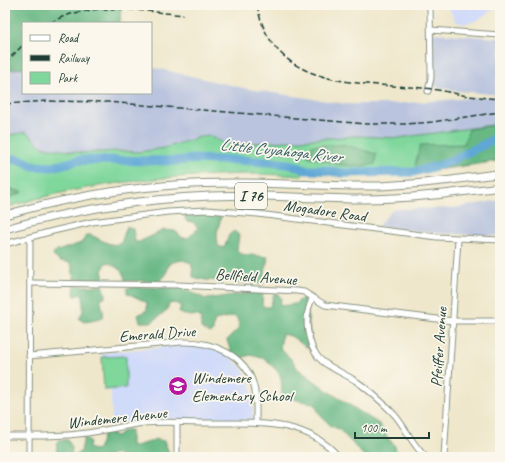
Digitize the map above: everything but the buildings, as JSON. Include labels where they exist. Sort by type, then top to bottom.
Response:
[{"type":"highway","name":"I 76","points":[[5,216],[40,206],[94,195],[188,184],[231,183],[379,186],[438,182],[500,174]]},
{"type":"highway","name":"I 76","points":[[5,229],[83,210],[168,199],[234,196],[329,199],[396,198],[449,194],[500,187]]},
{"type":"street","points":[[428,91],[431,78],[430,5]]},
{"type":"street","points":[[431,30],[500,35]]},
{"type":"street","name":"Mogadore Road","points":[[5,244],[75,225],[110,219],[168,212],[207,210],[258,214],[458,239],[500,240]]},
{"type":"street","points":[[29,457],[30,237]]},
{"type":"street","name":"Pfeiffer Avenue","points":[[444,457],[458,239]]},
{"type":"street","name":"Bellfield Avenue","points":[[30,284],[186,286],[297,291],[304,292],[325,305],[453,321],[500,321]]},
{"type":"street","points":[[312,298],[308,312],[308,325],[311,340],[318,357],[330,367],[357,382],[376,396],[399,419],[417,448],[426,457]]},
{"type":"street","name":"Emerald Drive","points":[[29,356],[181,342],[200,342],[212,345],[231,354],[248,371],[256,394],[256,423]]},
{"type":"street","name":"Windemere Avenue","points":[[5,436],[56,436],[81,434],[146,423],[256,423],[276,425],[307,433],[324,444],[339,457]]},
{"type":"street","points":[[177,423],[177,457]]},
{"type":"shaded area","points":[[447,5],[500,5],[476,21],[463,24],[455,21]]},
{"type":"shaded area","points":[[433,33],[500,38],[500,95],[458,91],[433,86]]},
{"type":"shaded area","points":[[152,67],[248,89],[347,104],[392,104],[500,96],[500,124],[398,138],[357,136],[228,145],[207,135],[164,148],[139,152],[118,151],[82,153],[42,147],[26,132],[5,136],[5,70],[22,68],[22,94],[152,94]]},
{"type":"shaded area","points":[[500,200],[500,236],[435,233],[378,226],[393,209],[454,208]]},
{"type":"shaded area","name":"Windemere Elementary School","points":[[183,345],[198,345],[214,348],[230,357],[243,369],[250,381],[253,395],[253,420],[158,419],[114,424],[112,421],[111,391],[106,391],[101,353]]},
{"type":"green space","points":[[5,5],[121,5],[120,22],[22,22],[22,68],[5,70]]},
{"type":"green space","points":[[500,124],[500,161],[400,175],[352,176],[303,173],[302,176],[243,174],[163,178],[109,184],[31,200],[5,208],[5,199],[23,192],[5,190],[5,136],[26,132],[42,147],[82,153],[118,151],[139,152],[164,148],[207,135],[228,145],[357,136],[398,138]]},
{"type":"green space","points":[[500,124],[500,160],[421,172],[415,165],[420,145],[464,144],[469,129]]},
{"type":"green space","points":[[313,145],[346,145],[376,154],[375,164],[366,166],[349,166],[307,156]]},
{"type":"green space","points":[[5,190],[14,190],[23,192],[5,199]]},
{"type":"green space","points":[[184,215],[218,215],[221,217],[217,233],[218,246],[224,248],[229,235],[234,231],[239,235],[237,250],[241,254],[268,257],[263,284],[205,280],[193,277],[191,263],[183,260],[173,262],[168,266],[166,275],[160,281],[125,281],[125,277],[121,271],[107,262],[102,271],[104,278],[95,280],[74,279],[71,263],[60,261],[53,256],[54,252],[81,243],[87,235],[91,235],[110,244],[121,243],[127,226],[133,229],[135,242],[139,242],[164,230],[175,231],[183,238],[188,238],[198,228],[193,222],[186,221]]},
{"type":"green space","points":[[75,286],[103,286],[106,294],[105,297],[101,298],[103,318],[84,322],[79,319],[83,311],[83,297],[81,294],[75,296]]},
{"type":"green space","points":[[127,288],[182,288],[206,299],[256,292],[263,294],[262,304],[265,307],[270,307],[274,294],[278,294],[281,298],[280,306],[295,304],[304,297],[307,307],[312,351],[291,336],[282,334],[280,349],[290,358],[298,369],[328,391],[379,424],[395,446],[398,457],[365,457],[339,429],[331,426],[319,413],[315,404],[289,398],[282,394],[281,377],[266,359],[250,355],[242,358],[231,352],[227,340],[238,329],[239,320],[234,316],[215,320],[213,331],[210,333],[201,328],[201,319],[198,315],[191,316],[181,314],[179,311],[181,306],[175,303],[169,304],[167,310],[152,322],[140,322],[138,315],[147,310],[147,303],[127,293]]},
{"type":"green space","points":[[126,356],[126,388],[104,390],[102,357]]},
{"type":"green space","points":[[124,430],[131,430],[131,447],[150,442],[155,439],[164,441],[171,457],[119,457],[116,454],[111,454],[110,457],[48,457],[56,453],[56,443],[60,440],[68,440],[72,448],[71,453],[75,456],[81,451],[84,437],[90,441],[89,448],[94,450],[98,449],[105,432],[117,436]]},
{"type":"waterway","name":"Little Cuyahoga River","points":[[5,157],[24,161],[33,166],[52,167],[80,160],[177,161],[195,159],[271,162],[294,165],[305,170],[324,170],[342,173],[414,172],[444,164],[500,135]]},
{"type":"railway","points":[[257,5],[266,32],[280,53],[299,67],[320,76],[345,81],[439,90],[467,96],[500,99]]},
{"type":"railway","points":[[52,22],[81,11],[98,9],[133,10],[184,15]]},
{"type":"railway","points":[[5,63],[22,46]]},
{"type":"railway","points":[[5,104],[48,101],[108,102],[367,124],[407,124],[432,122],[500,112]]},
{"type":"place","name":"Windemere Elementary School","points":[[178,386]]}]
